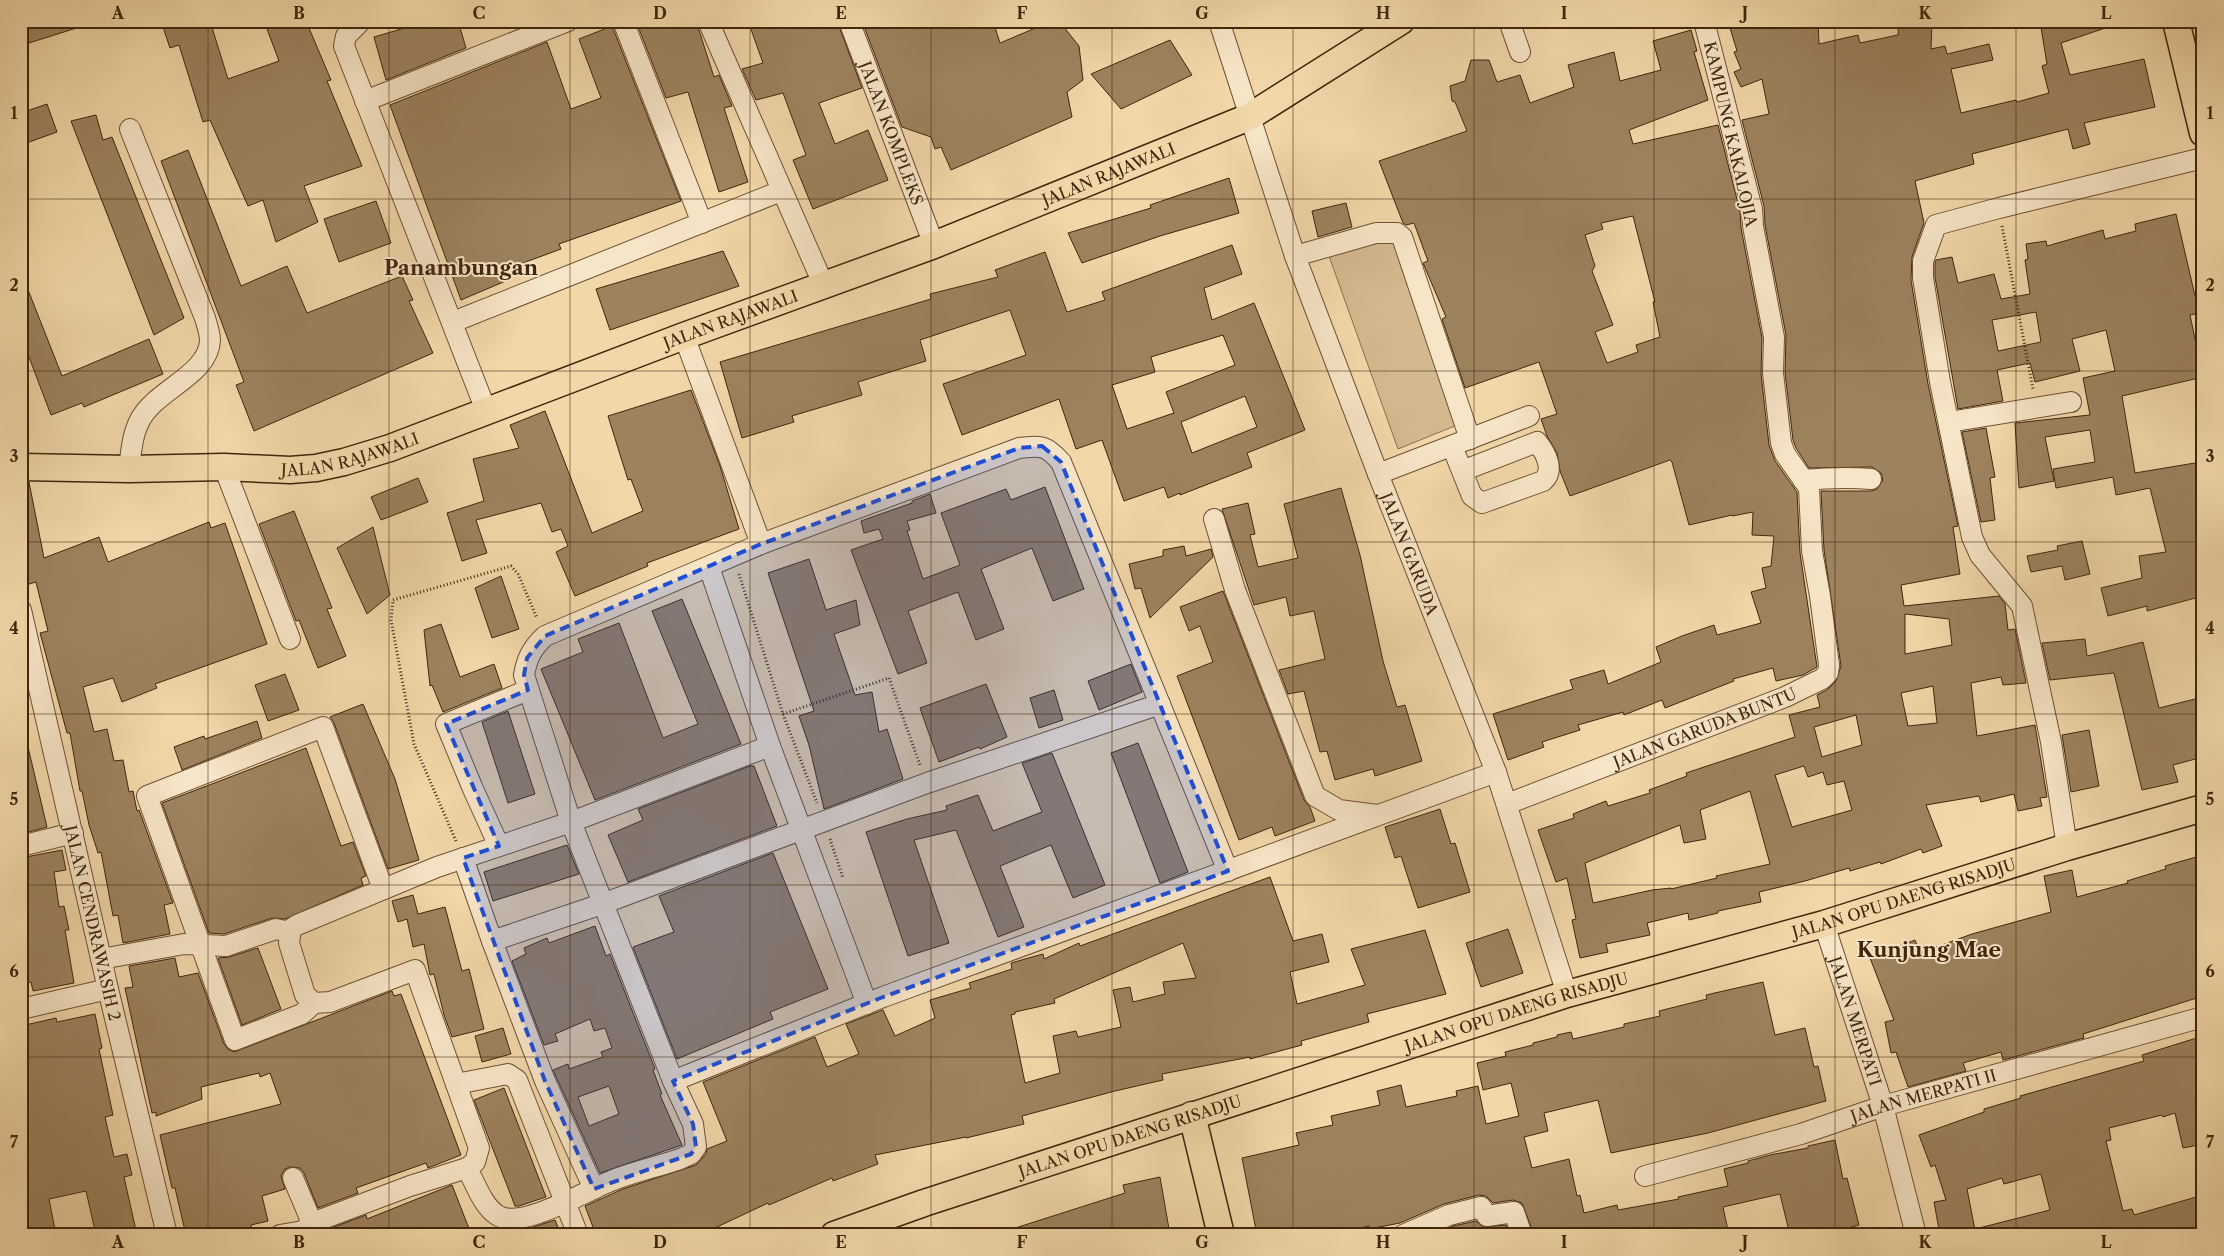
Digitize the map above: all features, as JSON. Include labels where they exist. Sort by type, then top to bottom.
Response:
[{"type":"main road","name":"JALAN RAJAWALI","points":[[21,467],[290,470],[316,468],[344,462],[390,448],[487,413],[684,336],[934,246],[1249,117],[1401,21]]},
{"type":"main road","points":[[2176,21],[2203,133]]},
{"type":"main road","name":"JALAN OPU DAENG RISADJU","points":[[834,1235],[924,1203],[1567,994],[1824,924],[2067,847],[2203,808]]},
{"type":"main road","points":[[1192,1115],[1220,1235]]},
{"type":"street","points":[[623,21],[702,223]]},
{"type":"street","points":[[708,21],[824,286]]},
{"type":"street","name":"JALAN KOMPLEKS","points":[[849,21],[934,246]]},
{"type":"street","name":"JALAN GARUDA","points":[[1219,21],[1295,256],[1378,474],[1496,772],[1567,994]]},
{"type":"street","points":[[1508,21],[1520,52]]},
{"type":"street","name":"KAMPUNG KAKALOJIA","points":[[1704,21],[1752,209],[1753,226],[1774,337],[1773,373],[1781,443],[1785,454],[1809,488],[1812,551],[1820,596]]},
{"type":"street","points":[[365,101],[563,22]]},
{"type":"street","points":[[359,23],[346,36],[344,46],[487,413]]},
{"type":"street","points":[[129,469],[133,438],[140,419],[156,400],[200,366],[209,351],[210,338],[205,318],[130,129]]},
{"type":"street","points":[[2067,847],[2051,742],[2022,606],[1975,547],[1926,297],[1923,261],[1936,225],[2203,158]]},
{"type":"street","points":[[453,322],[781,191]]},
{"type":"street","points":[[1295,256],[1376,233],[1398,233],[1402,237],[1461,442],[1462,471]]},
{"type":"street","points":[[684,336],[761,544]]},
{"type":"street","points":[[1949,422],[2070,402]]},
{"type":"street","points":[[1378,474],[1529,416]]},
{"type":"street","points":[[467,1168],[488,1206],[498,1216],[509,1220],[523,1218],[611,1181],[691,1154],[696,1147],[694,1131],[602,904],[571,822],[524,675],[527,658],[534,646],[545,636],[761,544],[1019,448],[1042,446],[1051,451],[1060,462],[1228,872]]},
{"type":"street","points":[[224,468],[290,639]]},
{"type":"street","points":[[1803,480],[1828,478],[1836,480],[1871,479]]},
{"type":"street","points":[[1214,519],[1235,590],[1315,796],[1339,810],[1378,816]]},
{"type":"street","points":[[710,567],[770,746],[867,1004]]},
{"type":"street","name":"JALAN GARUDA BUNTU","points":[[1507,804],[1785,697],[1822,679],[1828,673],[1829,665],[1820,596]]},
{"type":"street","name":"JALAN CENDRAWASIH 2","points":[[21,610],[167,1235]]},
{"type":"street","points":[[499,846],[473,790],[446,724],[528,690]]},
{"type":"street","points":[[492,942],[602,904],[927,783],[1160,704]]},
{"type":"street","points":[[280,1235],[303,1231],[312,1224],[410,1186],[467,1168],[475,1162],[478,1148],[415,970],[330,1002],[314,1003],[302,1014],[235,1040],[147,796],[323,727],[383,889]]},
{"type":"street","points":[[314,1003],[305,995],[289,943],[290,932],[297,925],[452,862],[571,822],[770,746]]},
{"type":"street","points":[[673,1081],[867,1004],[1496,772]]},
{"type":"street","points":[[21,846],[73,833]]},
{"type":"street","points":[[452,862],[492,942],[534,1086],[581,1195],[578,1235]]},
{"type":"street","name":"JALAN MERPATI","points":[[1824,924],[1883,1106],[1916,1235]]},
{"type":"street","points":[[102,959],[184,944],[226,946],[276,929],[290,932]]},
{"type":"street","points":[[21,1009],[108,989]]},
{"type":"street","name":"JALAN MERPATI II","points":[[1645,1176],[1801,1134],[1883,1106],[2203,1017]]},
{"type":"street","points":[[456,1084],[508,1074],[534,1086],[581,1195]]},
{"type":"street","points":[[293,1178],[312,1224]]},
{"type":"street","points":[[1403,1235],[1449,1215],[1481,1207],[1486,1216],[1514,1212],[1522,1235]]},
{"type":"path","points":[[1999,208],[2037,407]]},
{"type":"path","points":[[734,556],[783,714],[846,886]]},
{"type":"path","points":[[452,862],[414,744],[391,620],[393,600],[511,566],[518,574],[545,636]]},
{"type":"path","points":[[783,714],[889,678],[927,783]]},
{"type":"highlighted area","points":[[1042,446],[1061,462],[1228,871],[883,997],[673,1081],[693,1124],[696,1147],[691,1154],[594,1189],[545,1081],[463,858],[499,846],[446,724],[528,690],[524,675],[527,658],[545,636],[761,544],[1019,448]]},
{"type":"shaded area","points":[[1393,236],[1457,425],[1398,449],[1329,256]]},
{"type":"building","points":[[22,21],[85,21],[86,25],[29,43]]},
{"type":"building","points":[[161,21],[210,21],[228,79],[279,61],[264,21],[306,21],[331,80],[327,81],[362,166],[304,186],[318,222],[276,242],[263,200],[248,206],[210,120],[203,122],[179,45],[170,48]]},
{"type":"building","points":[[428,21],[458,21],[466,48],[386,80],[374,37]]},
{"type":"building","points":[[636,21],[696,21],[714,77],[719,75],[732,106],[724,108],[748,182],[719,192],[688,92],[666,98]]},
{"type":"building","points":[[748,21],[837,21],[862,88],[819,103],[835,144],[868,130],[888,180],[813,209],[793,160],[806,155],[783,93],[756,100],[742,69],[763,63]]},
{"type":"building","points":[[862,21],[993,21],[1000,43],[1052,21],[1059,21],[1079,46],[1083,80],[1067,92],[1072,117],[951,170],[941,147],[935,149],[931,137],[902,127]]},
{"type":"building","points":[[1728,21],[1818,21],[1819,44],[1858,35],[1860,43],[1898,35],[1899,21],[1932,21],[1931,49],[1945,46],[1947,54],[1989,44],[1993,60],[1951,69],[1961,113],[2016,100],[2017,102],[2049,93],[2042,66],[2047,64],[2040,21],[2117,21],[2117,24],[2061,43],[2070,75],[2144,59],[2155,107],[2084,123],[2090,144],[2073,149],[2068,129],[1972,154],[1974,164],[1915,181],[1924,223],[1912,257],[1911,280],[1928,384],[1958,526],[1953,527],[1960,574],[1901,585],[1904,606],[1999,596],[2005,604],[2008,630],[2015,629],[2026,683],[2003,685],[2001,677],[1971,683],[1977,736],[2035,725],[2047,797],[2040,798],[2042,806],[2018,811],[2014,794],[1981,802],[1979,796],[1926,805],[1942,846],[1923,853],[1921,849],[1881,864],[1880,862],[1850,871],[1849,868],[1759,892],[1761,902],[1718,911],[1718,913],[1689,920],[1688,913],[1647,923],[1650,935],[1606,944],[1608,952],[1580,958],[1572,920],[1576,919],[1567,878],[1556,882],[1538,830],[1574,818],[1573,814],[1606,801],[1608,806],[1650,793],[1649,790],[1687,776],[1686,773],[1795,737],[1789,715],[1820,707],[1817,695],[1827,690],[1836,681],[1841,666],[1824,550],[1821,491],[1871,491],[1877,489],[1883,480],[1881,473],[1872,467],[1809,468],[1793,440],[1785,372],[1786,335],[1765,225],[1764,206],[1742,120],[1769,114],[1762,79],[1741,87],[1734,72],[1741,69],[1734,52],[1737,51]],"holes":[[[1905,614],[1949,619],[1952,645],[1905,654]],[[1933,686],[1937,723],[1908,726],[1901,693]],[[1856,715],[1862,745],[1822,757],[1814,727]],[[1804,766],[1808,777],[1823,772],[1827,785],[1844,781],[1852,810],[1792,827],[1775,775]],[[1750,791],[1770,864],[1716,876],[1717,878],[1671,889],[1652,890],[1593,903],[1585,863],[1680,825],[1684,843],[1706,839],[1700,810]]]},
{"type":"building","points":[[612,26],[681,201],[559,244],[561,249],[504,270],[508,280],[461,300],[390,105],[547,42],[571,109],[601,98],[579,39]]},
{"type":"building","points":[[1691,30],[1697,51],[1694,52],[1708,100],[1629,130],[1633,144],[1718,125],[1740,211],[1741,228],[1762,338],[1761,374],[1769,445],[1775,461],[1797,492],[1800,553],[1817,667],[1803,675],[1776,681],[1773,668],[1733,679],[1734,681],[1665,708],[1662,700],[1624,715],[1623,712],[1578,725],[1580,730],[1542,742],[1544,747],[1508,760],[1493,714],[1573,689],[1570,680],[1604,670],[1608,684],[1661,662],[1656,647],[1714,625],[1717,635],[1761,623],[1751,592],[1766,588],[1762,568],[1771,566],[1774,536],[1752,535],[1753,512],[1689,525],[1670,460],[1570,496],[1560,471],[1557,453],[1547,436],[1541,419],[1557,414],[1539,362],[1465,388],[1442,319],[1446,317],[1423,263],[1428,261],[1414,223],[1406,225],[1403,223],[1379,161],[1467,131],[1455,102],[1452,101],[1450,86],[1465,81],[1471,60],[1489,60],[1497,82],[1520,75],[1530,103],[1574,87],[1568,65],[1614,52],[1620,81],[1661,70],[1653,41]],"holes":[[[1633,216],[1655,302],[1653,302],[1660,337],[1636,345],[1638,352],[1607,363],[1595,332],[1613,325],[1592,271],[1595,266],[1585,235],[1603,229],[1601,223]]]},
{"type":"building","points":[[1170,40],[1192,75],[1121,109],[1091,74]]},
{"type":"building","points":[[47,104],[57,132],[21,145],[21,113]]},
{"type":"building","points":[[96,115],[103,140],[112,137],[184,318],[154,335],[71,121]]},
{"type":"building","points":[[188,150],[241,286],[287,266],[307,313],[402,276],[413,300],[409,301],[433,353],[254,431],[236,385],[244,382],[161,161]]},
{"type":"building","points":[[1229,178],[1239,213],[1160,236],[1082,263],[1068,233],[1151,208],[1150,205]]},
{"type":"building","points":[[376,201],[391,243],[339,262],[324,219]]},
{"type":"building","points":[[1346,203],[1352,227],[1318,237],[1312,211]]},
{"type":"building","points":[[2176,214],[2199,313],[2190,315],[2203,377],[2122,396],[2135,473],[2195,463],[2199,490],[2203,489],[2203,596],[2147,611],[2147,606],[2108,616],[2101,588],[2142,578],[2139,556],[2166,552],[2150,488],[2116,495],[2113,477],[2056,488],[2053,469],[2095,462],[2090,430],[2045,437],[2054,481],[2019,488],[2015,423],[2090,415],[2083,378],[2115,371],[2106,330],[2072,339],[2080,371],[2035,382],[2030,363],[1997,370],[2003,401],[1958,409],[1935,277],[1935,263],[1936,260],[1952,257],[1958,283],[1994,274],[2001,299],[2030,294],[2025,260],[2028,259],[2026,244],[2046,241],[2047,246],[2103,230],[2105,239],[2136,231],[2135,224]],"holes":[[[2036,312],[2041,342],[1998,351],[1992,320]]]},
{"type":"building","points":[[1232,245],[1242,274],[1204,288],[1212,320],[1254,303],[1305,430],[1247,453],[1252,467],[1180,495],[1180,493],[1168,498],[1164,487],[1124,501],[1102,440],[1076,449],[1059,399],[962,435],[943,384],[1026,355],[1010,310],[920,340],[926,361],[858,382],[862,395],[792,416],[794,422],[742,438],[720,362],[931,299],[930,294],[998,277],[995,270],[1045,252],[1067,312],[1105,300],[1102,292]],"holes":[[[1223,335],[1235,365],[1166,392],[1174,413],[1127,429],[1112,385],[1155,372],[1151,357]],[[1245,396],[1257,427],[1192,453],[1181,422]]]},
{"type":"building","points":[[723,251],[739,286],[610,330],[596,289]]},
{"type":"building","points":[[21,272],[62,376],[149,339],[163,374],[84,407],[82,403],[51,415],[21,336]]},
{"type":"building","points":[[691,390],[720,466],[739,529],[647,563],[648,566],[575,596],[556,552],[568,546],[561,529],[552,532],[541,503],[476,520],[487,553],[462,561],[447,513],[484,501],[473,459],[519,448],[510,425],[545,411],[592,533],[643,511],[631,479],[628,480],[608,416]]},
{"type":"building","points":[[1986,428],[1995,477],[1990,478],[1995,520],[1981,522],[1962,432]]},
{"type":"building","points":[[418,478],[428,502],[381,520],[371,497]]},
{"type":"building","points":[[29,482],[44,558],[99,537],[108,562],[209,522],[211,528],[225,523],[267,644],[155,684],[157,688],[122,702],[113,678],[83,687],[94,732],[107,729],[114,761],[123,760],[129,792],[133,791],[137,811],[139,810],[173,903],[164,905],[170,934],[123,943],[118,915],[113,916],[101,852],[98,853],[89,825],[82,791],[80,791],[70,733],[67,733],[40,633],[48,631],[36,582],[26,585],[24,580],[21,581],[21,483]]},
{"type":"building","points":[[1045,487],[1084,589],[1053,601],[1032,548],[981,569],[1004,629],[976,640],[958,592],[908,611],[927,663],[898,674],[851,550],[883,539],[879,529],[864,533],[861,521],[912,503],[912,501],[930,494],[936,513],[907,521],[910,530],[907,531],[923,579],[960,565],[941,513],[1006,489],[1011,500]]},
{"type":"building","points":[[1341,488],[1360,555],[1383,661],[1397,707],[1405,705],[1422,761],[1375,776],[1373,769],[1335,780],[1327,751],[1320,752],[1304,691],[1288,694],[1279,670],[1325,659],[1314,611],[1290,616],[1286,597],[1254,605],[1222,509],[1248,503],[1255,534],[1250,535],[1258,567],[1298,558],[1284,504]]},
{"type":"building","points":[[294,511],[332,608],[327,609],[346,656],[318,668],[299,620],[296,621],[259,524]]},
{"type":"building","points":[[373,527],[390,595],[367,614],[337,548]]},
{"type":"building","points":[[2082,541],[2090,574],[2065,580],[2062,566],[2031,572],[2027,556],[2058,550],[2057,546]]},
{"type":"building","points":[[1184,546],[1186,556],[1211,549],[1213,557],[1150,618],[1141,588],[1135,589],[1129,564],[1163,556],[1163,550]]},
{"type":"building","points":[[809,559],[826,610],[856,600],[860,625],[834,634],[855,695],[872,692],[879,732],[887,729],[903,779],[824,809],[809,745],[799,716],[814,711],[768,573]]},
{"type":"building","points":[[501,576],[519,629],[492,638],[475,588]]},
{"type":"building","points":[[1223,591],[1304,800],[1310,807],[1315,821],[1275,836],[1272,827],[1239,840],[1177,676],[1213,662],[1200,626],[1189,631],[1180,607]]},
{"type":"building","points":[[682,599],[741,744],[595,800],[541,669],[583,652],[578,639],[619,623],[663,738],[698,724],[652,611]]},
{"type":"building","points":[[441,624],[460,677],[494,664],[502,688],[443,712],[432,685],[430,686],[424,630]]},
{"type":"building","points":[[2085,639],[2087,656],[2143,642],[2159,708],[2203,697],[2203,757],[2173,765],[2178,782],[2142,790],[2114,673],[2050,680],[2042,643]]},
{"type":"building","points":[[1131,664],[1142,692],[1099,710],[1088,681]]},
{"type":"building","points":[[285,674],[299,710],[268,721],[255,685]]},
{"type":"building","points":[[986,684],[1007,737],[980,749],[979,747],[939,762],[920,708]]},
{"type":"building","points":[[1054,690],[1063,720],[1039,728],[1030,698]]},
{"type":"building","points":[[363,704],[395,779],[419,860],[388,869],[334,723],[330,717]]},
{"type":"building","points":[[508,711],[535,794],[508,803],[482,722]]},
{"type":"building","points":[[257,721],[262,738],[182,770],[174,747],[204,736],[205,739]]},
{"type":"building","points":[[2089,730],[2099,786],[2071,792],[2062,735]]},
{"type":"building","points":[[1138,743],[1188,872],[1160,883],[1111,753]]},
{"type":"building","points":[[28,747],[47,827],[21,834],[21,748]]},
{"type":"building","points":[[306,748],[341,846],[353,842],[366,876],[361,878],[363,885],[285,919],[272,918],[224,934],[209,933],[162,803]]},
{"type":"building","points":[[1052,753],[1105,885],[1073,898],[1051,845],[1000,866],[1024,927],[998,937],[956,830],[914,840],[949,943],[908,956],[866,832],[907,819],[947,810],[946,806],[978,795],[993,831],[1042,812],[1022,763]]},
{"type":"building","points":[[754,766],[777,826],[628,882],[608,835],[643,820],[638,809]]},
{"type":"building","points":[[1440,809],[1451,844],[1455,843],[1470,892],[1418,908],[1401,856],[1395,858],[1385,827]]},
{"type":"building","points":[[567,845],[579,874],[493,901],[484,872]]},
{"type":"building","points":[[62,850],[66,870],[54,872],[59,907],[64,906],[69,930],[65,930],[74,983],[33,991],[31,982],[21,984],[21,858]]},
{"type":"building","points":[[773,853],[828,989],[770,1012],[773,1019],[677,1059],[633,947],[674,932],[659,896]]},
{"type":"building","points":[[2203,855],[2203,996],[2083,1034],[2084,1038],[2003,1060],[2001,1052],[1963,1063],[1966,1071],[1908,1087],[1896,1052],[1891,1053],[1885,1022],[1894,1020],[1870,958],[1915,940],[1920,953],[1972,934],[2051,912],[2044,876],[2072,870],[2077,897],[2128,883],[2127,881],[2166,869],[2165,866]]},
{"type":"building","points":[[1270,877],[1293,941],[1322,934],[1329,962],[1290,972],[1297,1004],[1365,985],[1351,949],[1425,930],[1446,994],[1367,1014],[1369,1022],[1301,1041],[1302,1045],[1250,1059],[1250,1057],[1162,1074],[1163,1080],[1022,1116],[1024,1124],[966,1138],[875,1155],[878,1164],[833,1181],[832,1178],[769,1205],[768,1203],[700,1235],[596,1235],[585,1206],[623,1189],[696,1165],[706,1154],[707,1149],[727,1141],[703,1082],[815,1037],[827,1067],[859,1054],[846,1024],[883,1010],[895,1036],[935,1018],[930,1000],[971,988],[969,983],[1012,969],[1011,963],[1043,954],[1044,959],[1079,943],[1080,946]],"holes":[[[1183,943],[1196,978],[1163,982],[1165,994],[1133,1002],[1130,987],[1113,990],[1121,1027],[1078,1037],[1076,1031],[1053,1036],[1060,1073],[1025,1083],[1011,1015],[1015,1014],[1015,1012],[1055,1003],[1054,999]]]},
{"type":"building","points":[[413,895],[418,914],[445,907],[462,971],[469,969],[484,1029],[452,1037],[444,1015],[434,974],[430,975],[424,944],[413,947],[407,919],[398,922],[392,901]]},
{"type":"building","points":[[595,926],[606,956],[610,954],[655,1069],[653,1070],[662,1094],[660,1095],[682,1145],[600,1173],[553,1070],[568,1064],[569,1069],[603,1057],[601,1052],[612,1048],[605,1028],[594,1031],[590,1019],[555,1034],[558,1041],[544,1045],[512,961],[526,954],[524,948],[547,938],[549,943]],"holes":[[[609,1086],[619,1114],[589,1126],[578,1097]]]},
{"type":"building","points":[[1508,929],[1523,973],[1481,987],[1466,943]]},
{"type":"building","points":[[258,948],[281,1009],[242,1025],[218,958],[229,957]]},
{"type":"building","points":[[175,958],[179,977],[198,973],[224,1044],[234,1052],[392,991],[394,996],[401,994],[461,1155],[428,1168],[426,1163],[356,1188],[358,1193],[318,1208],[304,1173],[300,1168],[289,1167],[284,1170],[281,1176],[285,1189],[262,1196],[268,1221],[251,1225],[253,1235],[186,1235],[175,1188],[172,1188],[160,1135],[281,1104],[270,1073],[260,1077],[259,1073],[201,1087],[202,1099],[156,1116],[156,1112],[152,1113],[125,988],[133,987],[129,966]]},
{"type":"building","points":[[1763,982],[1775,1035],[1805,1028],[1814,1067],[1818,1066],[1826,1101],[1708,1133],[1611,1153],[1598,1100],[1544,1113],[1548,1131],[1524,1137],[1532,1168],[1569,1159],[1577,1196],[1580,1195],[1584,1213],[1617,1205],[1618,1210],[1679,1199],[1678,1197],[1728,1186],[1724,1169],[1770,1155],[1808,1148],[1808,1146],[1835,1140],[1843,1179],[1847,1178],[1859,1225],[1821,1235],[1790,1235],[1780,1194],[1723,1207],[1729,1235],[1534,1235],[1522,1203],[1513,1200],[1493,1203],[1486,1196],[1479,1195],[1444,1204],[1400,1223],[1369,1229],[1369,1226],[1333,1235],[1257,1235],[1242,1158],[1299,1145],[1296,1133],[1333,1125],[1331,1116],[1380,1105],[1377,1091],[1401,1085],[1406,1107],[1457,1096],[1456,1091],[1478,1086],[1486,1124],[1519,1116],[1511,1083],[1483,1090],[1477,1063],[1506,1056],[1505,1052],[1533,1045],[1533,1043],[1557,1037],[1557,1035],[1571,1032],[1573,1039],[1624,1027],[1624,1024],[1660,1016],[1659,1011],[1707,999],[1706,995]]},
{"type":"building","points":[[95,1014],[102,1048],[99,1049],[113,1115],[105,1117],[114,1157],[127,1154],[132,1175],[124,1177],[137,1235],[96,1235],[86,1191],[49,1199],[56,1235],[29,1235],[21,1201],[21,1026],[56,1018],[57,1022]]},
{"type":"building","points":[[503,1028],[511,1054],[482,1062],[475,1036]]},
{"type":"building","points":[[2203,1036],[2203,1144],[2183,1148],[2175,1113],[2109,1128],[2111,1140],[2106,1141],[2123,1211],[2132,1209],[2134,1215],[2203,1195],[2203,1235],[1940,1235],[1934,1202],[1946,1200],[1935,1165],[1931,1167],[1919,1135],[1984,1112],[1984,1109],[2021,1098],[2020,1096],[2144,1061],[2142,1055]],"holes":[[[2041,1174],[2050,1210],[1975,1229],[1976,1235],[1967,1189],[2002,1178],[2004,1184]]]},
{"type":"building","points":[[504,1088],[546,1197],[519,1206],[515,1206],[474,1100]]},
{"type":"building","points":[[1160,1177],[1169,1229],[1133,1235],[1006,1235],[1006,1231],[1125,1193],[1123,1185]]},
{"type":"building","points":[[452,1185],[470,1231],[460,1235],[327,1235],[326,1230],[366,1215],[367,1219]]},
{"type":"building","points":[[555,1220],[561,1235],[532,1235],[530,1228]]},
{"type":"building","points":[[1476,1221],[1483,1227],[1506,1225],[1509,1235],[1433,1235],[1453,1226]]},
{"type":"district","name":"Panambungan","points":[[461,268]]},
{"type":"district","name":"Kunjung Mae","points":[[1929,950]]}]
